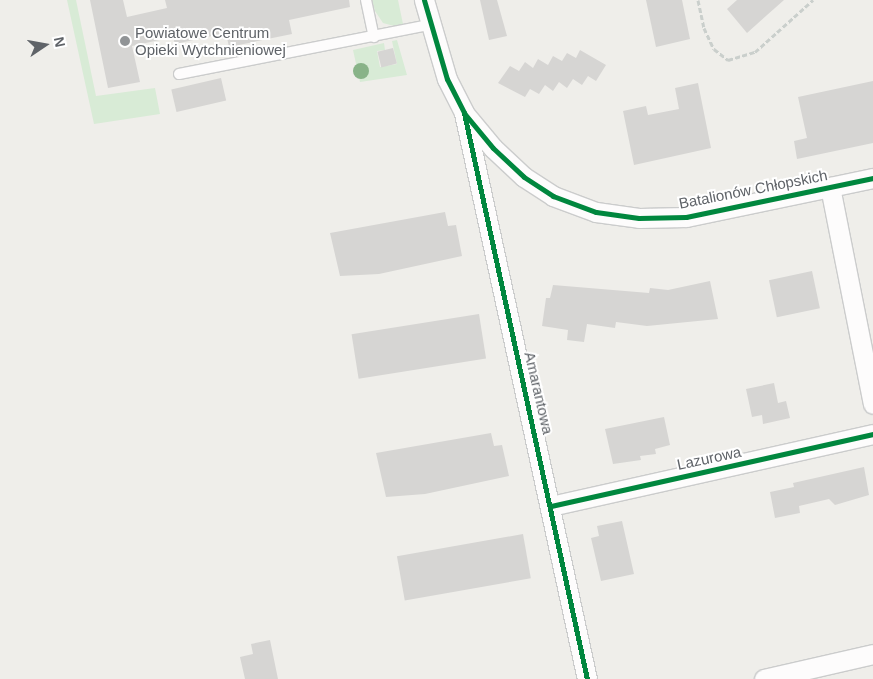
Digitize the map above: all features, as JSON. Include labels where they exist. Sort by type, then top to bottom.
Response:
[{"type":"street","name":"Batalionów Chłopskich","points":[[424,0],[429,25],[447,79],[464,113],[492,148],[524,177],[553,196],[596,212],[639,218],[686,217],[873,178]]},
{"type":"street","name":"Amarantowa","points":[[464,113],[551,506],[587,679]]},
{"type":"street","points":[[830,187],[873,404]]},
{"type":"street","name":"Lazurowa","points":[[551,506],[873,434]]},
{"type":"street","points":[[764,679],[873,654]]},
{"type":"lane","points":[[366,0],[374,37]]},
{"type":"lane","points":[[179,74],[429,25]]},
{"type":"path","points":[[698,0],[704,28],[714,50],[728,60],[755,52],[813,0]]},
{"type":"green space","points":[[67,0],[76,0],[96,96],[155,88],[160,114],[94,124]]},
{"type":"green space","points":[[372,0],[398,0],[403,24],[394,26],[383,23],[375,11]]},
{"type":"green space","points":[[397,40],[407,75],[360,82],[353,50],[384,43],[385,50],[377,51],[380,67],[397,64],[392,41]]},
{"type":"building","points":[[90,0],[123,0],[127,17],[167,8],[165,0],[349,0],[350,7],[289,20],[292,34],[229,47],[226,33],[175,44],[173,37],[132,46],[140,82],[108,88]]},
{"type":"building","points":[[480,0],[497,0],[507,36],[489,40]]},
{"type":"building","points":[[646,0],[682,0],[690,39],[656,47]]},
{"type":"building","points":[[737,0],[784,0],[747,33],[727,9]]},
{"type":"building","points":[[393,48],[397,64],[381,67],[377,52]]},
{"type":"building","points":[[580,50],[606,65],[596,81],[588,76],[582,85],[573,79],[567,88],[559,82],[553,91],[545,85],[539,94],[530,89],[525,97],[498,83],[510,66],[519,71],[525,62],[533,68],[538,59],[548,65],[553,56],[562,61],[567,53],[576,58]]},
{"type":"building","points":[[221,78],[226,100],[176,112],[171,89]]},
{"type":"building","points":[[873,81],[873,143],[797,159],[794,141],[807,138],[798,97]]},
{"type":"building","points":[[698,83],[711,148],[634,165],[623,111],[646,106],[648,115],[679,109],[675,88]]},
{"type":"building","points":[[445,212],[448,226],[456,225],[462,256],[379,274],[340,276],[330,233]]},
{"type":"building","points":[[812,271],[820,308],[777,317],[769,280]]},
{"type":"building","points":[[710,281],[718,319],[647,326],[616,322],[615,328],[587,324],[584,342],[567,340],[568,330],[542,326],[546,298],[550,298],[553,285],[649,293],[650,288],[668,290]]},
{"type":"building","points":[[479,314],[486,358],[359,379],[352,334]]},
{"type":"building","points":[[774,383],[778,403],[786,401],[790,418],[763,424],[762,415],[752,417],[746,389]]},
{"type":"building","points":[[664,417],[670,445],[655,449],[656,454],[640,456],[641,460],[613,464],[605,429]]},
{"type":"building","points":[[491,433],[494,446],[502,445],[509,476],[425,494],[386,497],[376,453]]},
{"type":"building","points":[[864,467],[869,495],[835,505],[829,499],[799,506],[800,513],[775,518],[770,492],[794,487],[793,483]]},
{"type":"building","points":[[622,521],[634,574],[601,581],[591,538],[599,536],[597,526]]},
{"type":"building","points":[[523,534],[531,578],[405,601],[397,556]]},
{"type":"building","points":[[270,640],[278,679],[245,679],[240,657],[253,654],[251,644]]},
{"type":"cycle path","points":[[424,0],[447,79],[464,113],[493,148],[524,177],[553,196],[596,212],[639,218],[686,217],[873,178]]},
{"type":"cycle path","points":[[464,113],[587,679]]},
{"type":"cycle path","points":[[551,506],[873,434]]},
{"type":"place","name":"Powiatowe Centrum Opieki Wytchnieniowej","points":[[125,41]]}]
